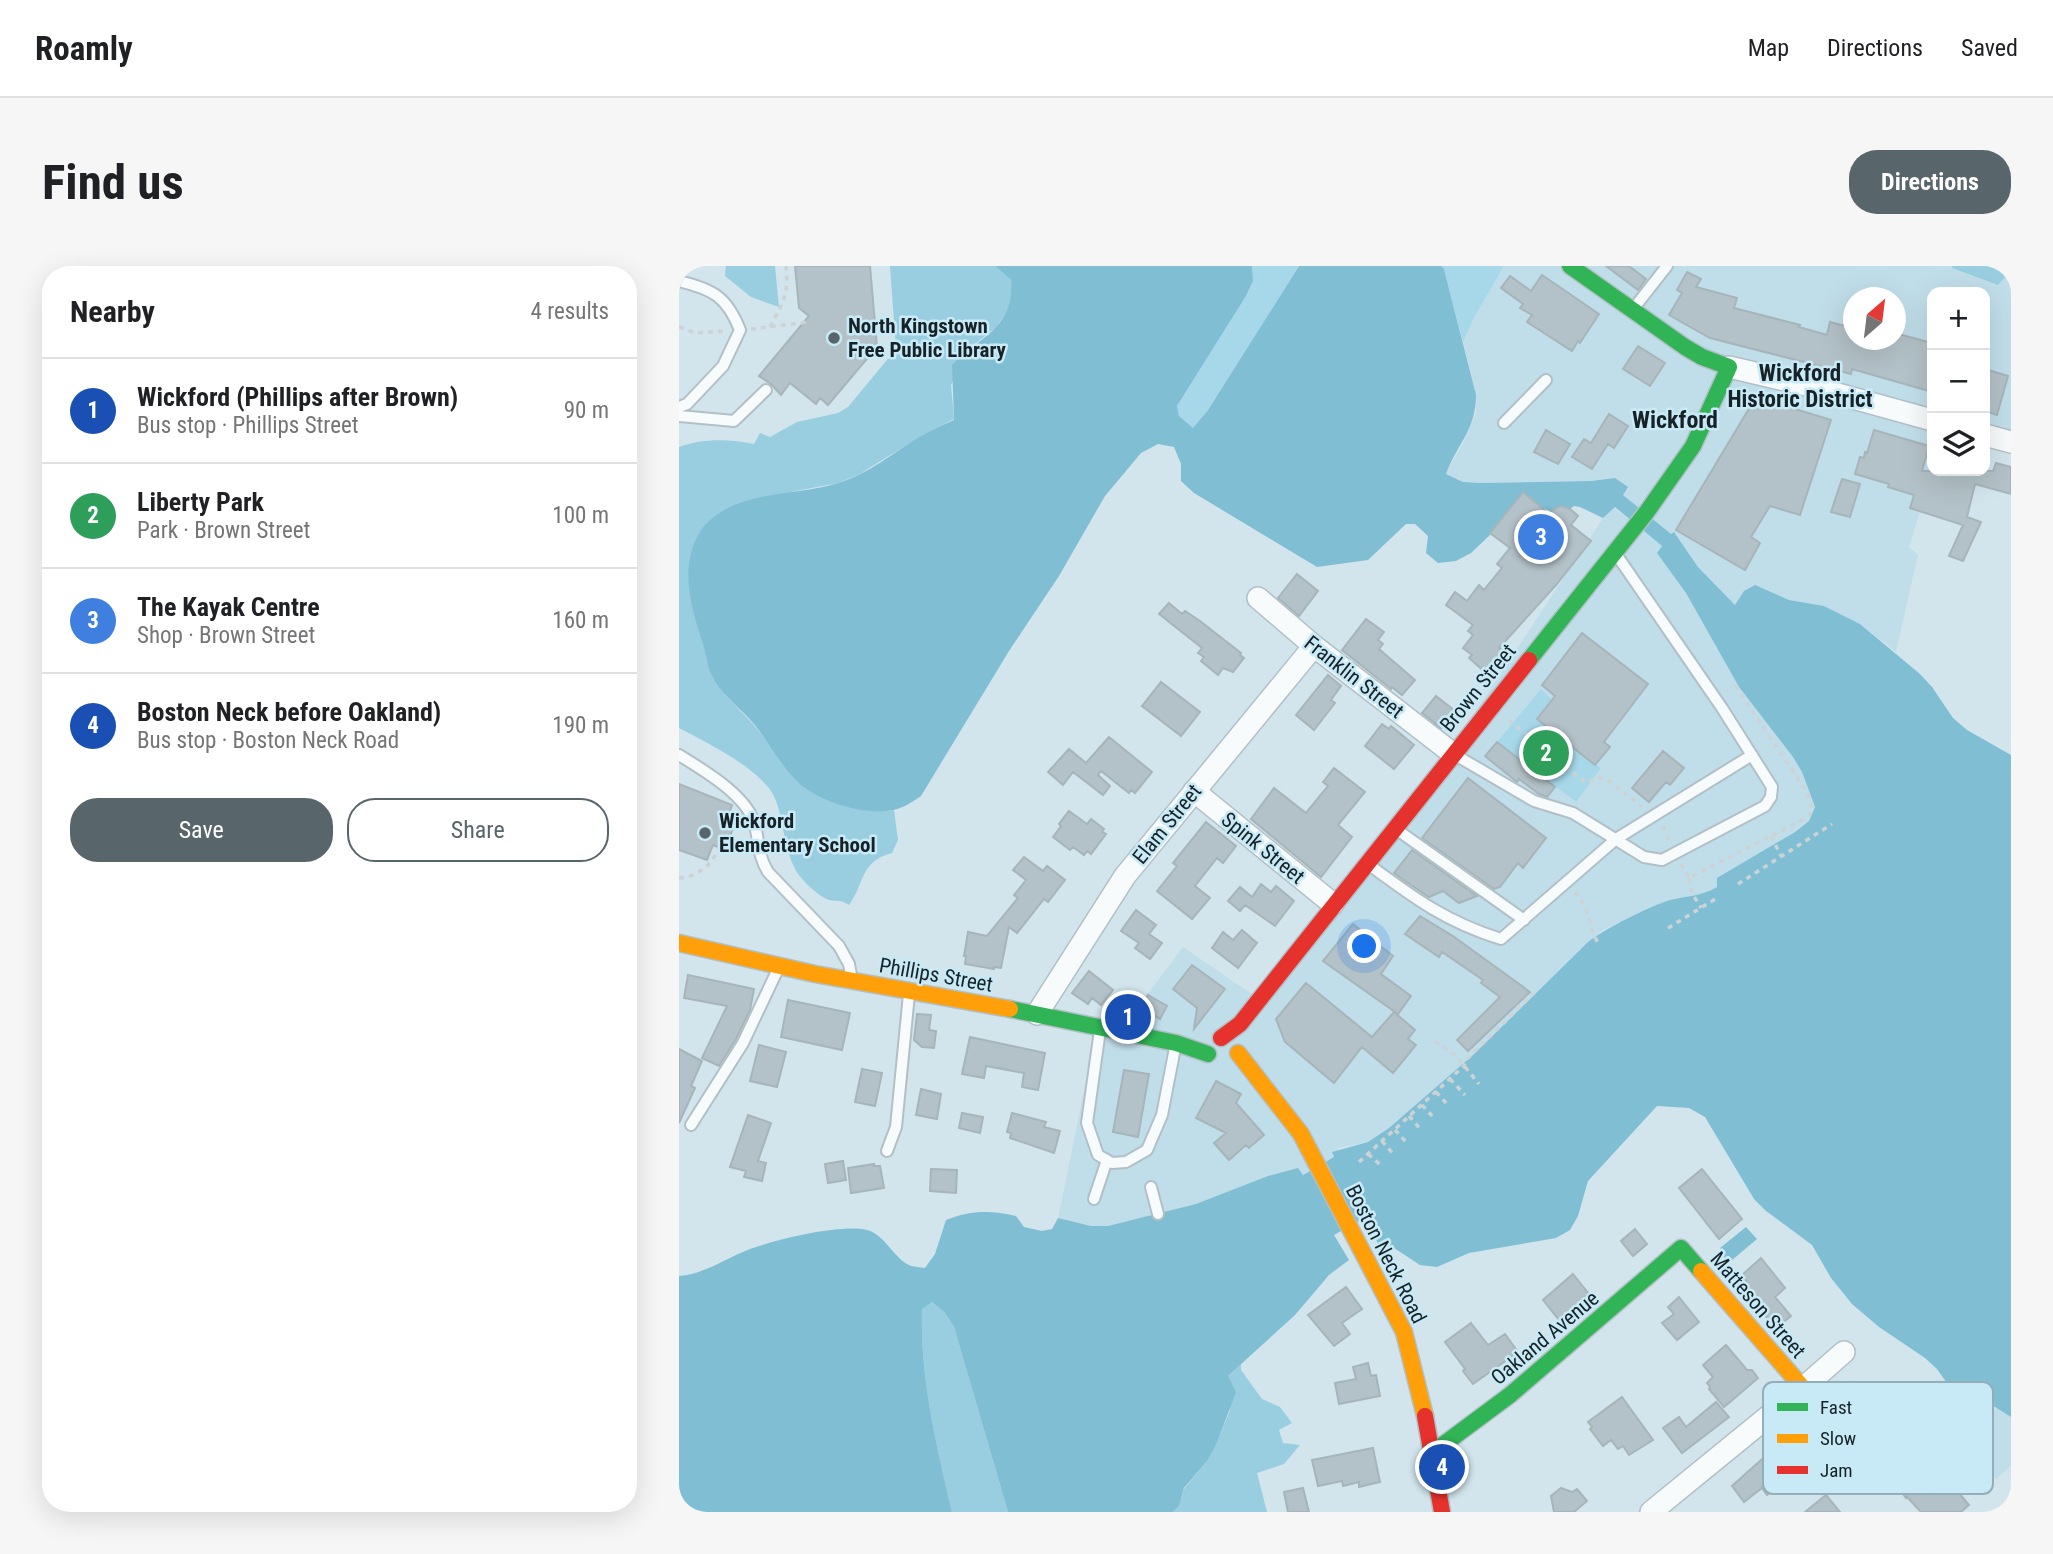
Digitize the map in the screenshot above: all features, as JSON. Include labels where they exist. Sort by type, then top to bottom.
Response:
[{"type":"main road","points":[[1570,266],[1702,358],[1729,367]]},
{"type":"main road","name":"Brown Street","points":[[1223,1052],[1240,1024],[1333,904],[1646,513],[1693,446],[1729,367]]},
{"type":"main road","name":"Phillips Street","points":[[679,943],[852,981],[1037,1014],[1181,1044],[1194,1042],[1223,1052]]},
{"type":"main road","name":"Boston Neck Road","points":[[1223,1052],[1255,1076],[1272,1094],[1301,1134],[1404,1332],[1423,1403],[1442,1512]]},
{"type":"main road","name":"Oakland Avenue","points":[[1431,1453],[1510,1395],[1682,1248]]},
{"type":"main road","name":"Matteson Street","points":[[1682,1248],[1798,1382]]},
{"type":"street","points":[[1729,367],[1927,419]]},
{"type":"street","points":[[1990,436],[2011,442]]},
{"type":"street","name":"Franklin Street","points":[[1258,597],[1314,646],[1453,754]]},
{"type":"street","name":"Elam Street","points":[[1037,1014],[1125,876],[1314,646]]},
{"type":"street","name":"Spink Street","points":[[1194,791],[1333,904]]},
{"type":"street","points":[[1810,1382],[1843,1352]]},
{"type":"street","points":[[1651,1512],[1763,1421]]},
{"type":"lane","points":[[1632,310],[1667,266]]},
{"type":"lane","points":[[679,281],[697,285],[719,296],[731,309],[740,330],[723,366],[682,402]]},
{"type":"lane","points":[[1504,423],[1546,380]]},
{"type":"lane","points":[[679,416],[734,421],[766,390]]},
{"type":"lane","points":[[1453,754],[1534,801],[1573,813],[1644,857],[1662,860],[1765,806],[1771,797],[1772,787],[1614,552]]},
{"type":"lane","points":[[679,755],[733,792],[745,806],[754,823],[761,860],[768,872],[839,946],[849,964],[852,981]]},
{"type":"lane","points":[[1366,862],[1427,907],[1469,929],[1501,939],[1616,839],[1752,755]]},
{"type":"lane","points":[[1394,827],[1524,920]]},
{"type":"lane","points":[[691,1125],[743,1043],[779,966]]},
{"type":"lane","points":[[887,1151],[896,1127],[910,992]]},
{"type":"lane","points":[[1100,1027],[1087,1123],[1098,1155],[1112,1163],[1126,1162],[1147,1150],[1161,1115],[1181,1044]]},
{"type":"lane","points":[[1094,1199],[1107,1160]]},
{"type":"lane","points":[[1151,1187],[1158,1214]]},
{"type":"path","points":[[770,327],[784,302],[788,286],[786,266]]},
{"type":"path","points":[[1544,745],[1552,735]]},
{"type":"path","points":[[1538,744],[1535,747],[1543,754],[1546,751]]},
{"type":"path","points":[[1738,884],[1832,824]]},
{"type":"path","points":[[1771,836],[1781,857]]},
{"type":"path","points":[[679,878],[701,871],[715,858],[719,848]]},
{"type":"path","points":[[1689,878],[1692,893],[1701,908]]},
{"type":"path","points":[[1567,882],[1587,908],[1591,931],[1598,943]]},
{"type":"path","points":[[1668,928],[1717,898]]},
{"type":"path","points":[[1359,1162],[1464,1066],[1466,1060],[1534,993]]},
{"type":"path","points":[[1435,1041],[1456,1056],[1479,1084]]},
{"type":"path","points":[[1450,1079],[1465,1095]]},
{"type":"path","points":[[1436,1092],[1449,1106]]},
{"type":"path","points":[[1422,1105],[1435,1119]]},
{"type":"path","points":[[1409,1116],[1422,1131]]},
{"type":"path","points":[[1395,1130],[1408,1144]]},
{"type":"path","points":[[1382,1141],[1395,1156]]},
{"type":"path","points":[[1369,1154],[1383,1167]]},
{"type":"shaded area","points":[[726,266],[775,266],[779,307],[751,297],[725,276]]},
{"type":"shaded area","points":[[890,266],[995,266],[1011,280],[1013,297],[1007,312],[996,327],[966,351],[951,385],[954,419],[858,475],[838,483],[749,500],[703,643],[707,662],[726,696],[753,724],[800,783],[887,811],[894,810],[898,840],[892,853],[874,861],[869,867],[849,905],[823,897],[806,883],[796,870],[778,807],[768,787],[749,769],[679,728],[679,447],[717,440],[754,444],[760,433],[770,437],[797,422],[838,413],[848,407],[896,349]]},
{"type":"shaded area","points":[[995,266],[1252,266],[1253,281],[1246,296],[1177,406],[1179,416],[1193,428],[1208,410],[1299,266],[1441,266],[1444,269],[1476,395],[1473,418],[1446,474],[1463,482],[1480,483],[1591,481],[1615,478],[1628,487],[1623,495],[1671,534],[1674,532],[1698,567],[1735,605],[1744,591],[1755,585],[1789,600],[1824,606],[1860,624],[1920,674],[1953,718],[1967,730],[2011,755],[2011,1417],[1993,1406],[1993,1382],[1946,1382],[1925,1358],[1879,1327],[1852,1304],[1831,1278],[1812,1245],[1754,1199],[1705,1117],[1689,1108],[1657,1106],[1588,1181],[1578,1216],[1570,1230],[1556,1238],[1469,1253],[1437,1267],[1420,1265],[1391,1246],[1378,1244],[1366,1217],[1334,1235],[1349,1260],[1329,1275],[1295,1315],[1228,1376],[1236,1392],[1217,1443],[1208,1460],[1184,1488],[1179,1506],[1173,1512],[1008,1512],[954,1327],[944,1312],[932,1302],[922,1309],[926,1386],[952,1512],[679,1512],[679,1276],[698,1272],[775,1241],[821,1231],[850,1229],[862,1229],[876,1234],[903,1261],[911,1266],[925,1268],[935,1254],[946,1220],[964,1214],[1007,1214],[1016,1216],[1024,1227],[1042,1231],[1052,1229],[1058,1218],[1091,1226],[1108,1226],[1196,1204],[1268,1176],[1298,1168],[1303,1175],[1334,1157],[1332,1152],[1368,1142],[1389,1128],[1473,1055],[1596,936],[1650,908],[1717,887],[1717,878],[1809,821],[1815,807],[1802,772],[1793,757],[1739,687],[1686,593],[1657,553],[1662,546],[1615,507],[1603,518],[1574,506],[1560,516],[1529,498],[1471,553],[1456,561],[1438,563],[1426,553],[1428,536],[1415,524],[1406,524],[1368,560],[1317,567],[1194,493],[1181,481],[1181,464],[1174,447],[1158,444],[1141,453],[1105,496],[1059,576],[1009,651],[921,796],[897,809],[869,811],[843,806],[808,790],[786,769],[754,724],[723,693],[712,676],[689,585],[688,571],[694,543],[701,530],[729,507],[765,496],[821,487],[849,479],[954,420],[952,365],[1001,320],[1011,296],[1011,280]]},
{"type":"shaded area","points":[[1252,266],[1299,266],[1208,410],[1193,428],[1179,416],[1177,406],[1246,296],[1253,281]]},
{"type":"shaded area","points":[[1441,266],[1504,266],[1463,342],[1444,269]]},
{"type":"shaded area","points":[[1504,266],[1952,266],[1998,285],[2011,271],[2011,434],[1990,435],[1990,287],[1927,287],[1927,476],[1931,476],[1909,547],[1918,555],[1896,652],[1860,624],[1824,606],[1789,600],[1755,586],[1735,605],[1698,567],[1674,532],[1671,535],[1623,495],[1615,478],[1591,481],[1480,483],[1463,482],[1445,474],[1463,443],[1476,412],[1476,395],[1463,342]]},
{"type":"shaded area","points":[[1952,266],[2011,266],[2011,271],[1998,285]]},
{"type":"shaded area","points":[[1614,507],[1662,546],[1658,553],[1686,593],[1739,687],[1802,772],[1815,807],[1809,821],[1718,878],[1717,887],[1706,893],[1653,906],[1603,930],[1473,1055],[1389,1128],[1368,1142],[1338,1148],[1335,1157],[1302,1175],[1144,1218],[1108,1226],[1091,1226],[1058,1218],[1096,1033],[1128,1020],[1183,947],[1259,999],[1449,752],[1603,518]]},
{"type":"shaded area","points":[[1541,689],[1552,700],[1537,719],[1601,768],[1576,802],[1497,742]]},
{"type":"shaded area","points":[[1746,1227],[1757,1239],[1731,1261],[1727,1256],[1724,1258],[1720,1248]]},
{"type":"shaded area","points":[[932,1302],[944,1312],[954,1327],[1008,1512],[952,1512],[926,1385],[922,1308]]},
{"type":"shaded area","points":[[1241,1364],[1241,1370],[1262,1399],[1280,1407],[1292,1423],[1279,1430],[1283,1443],[1300,1445],[1284,1464],[1257,1473],[1267,1512],[1173,1512],[1179,1506],[1184,1489],[1208,1460],[1217,1443],[1230,1410],[1228,1376]]},
{"type":"shaded area","points":[[1996,1408],[2011,1417],[2011,1466],[1996,1479],[1993,1476],[1993,1410]]},
{"type":"building","name":"North Kingstown Free Public Library","points":[[795,266],[870,266],[877,347],[828,405],[820,398],[816,404],[790,383],[781,395],[759,376],[809,316],[799,308]]},
{"type":"building","points":[[1606,266],[1629,266],[1646,279],[1638,290]]},
{"type":"building","points":[[1687,272],[1701,279],[1696,287],[1737,298],[1734,308],[1827,335],[1830,322],[1843,325],[1843,350],[1906,350],[1906,336],[1927,342],[1927,391],[1852,369],[1851,374],[1710,338],[1669,315],[1682,293],[1677,290]]},
{"type":"building","points":[[1542,275],[1599,314],[1572,351],[1527,322],[1532,315],[1520,308],[1523,304],[1501,288],[1510,276],[1531,291]]},
{"type":"building","points":[[1638,346],[1665,363],[1650,386],[1623,369]]},
{"type":"building","points":[[1990,371],[2008,376],[1997,415],[1990,413]]},
{"type":"building","points":[[1756,397],[1831,420],[1800,515],[1770,506],[1751,537],[1760,543],[1745,570],[1676,530]]},
{"type":"building","points":[[1609,414],[1628,426],[1614,448],[1608,444],[1592,469],[1572,457],[1584,439],[1591,443]]},
{"type":"building","points":[[1546,430],[1570,444],[1558,464],[1534,452]]},
{"type":"building","points":[[1874,430],[1927,445],[1922,471],[1927,471],[1927,476],[1990,476],[1996,463],[2011,467],[2011,494],[1975,484],[1967,517],[1981,522],[1963,561],[1949,556],[1963,525],[1910,508],[1914,495],[1855,474],[1860,457],[1864,458],[1865,452],[1867,453]]},
{"type":"building","points":[[1842,479],[1860,484],[1850,517],[1831,512]]},
{"type":"building","points":[[1523,492],[1548,513],[1560,506],[1569,508],[1578,516],[1571,525],[1591,541],[1556,585],[1499,648],[1503,651],[1485,672],[1469,658],[1472,655],[1463,648],[1473,635],[1468,631],[1473,625],[1446,605],[1455,592],[1467,601],[1479,585],[1484,590],[1502,568],[1497,564],[1510,548],[1490,533]]},
{"type":"building","points":[[1297,574],[1318,591],[1299,616],[1278,598]]},
{"type":"building","points":[[1169,603],[1182,614],[1185,611],[1200,621],[1241,653],[1244,658],[1233,672],[1223,668],[1218,675],[1201,661],[1204,657],[1198,653],[1202,648],[1159,614]]},
{"type":"building","points":[[1366,619],[1384,632],[1378,640],[1383,644],[1379,649],[1415,680],[1402,695],[1342,650]]},
{"type":"building","points":[[1582,633],[1648,684],[1604,742],[1610,747],[1595,765],[1537,719],[1555,696],[1542,685]]},
{"type":"building","points":[[1328,675],[1341,686],[1331,700],[1335,703],[1314,730],[1296,715]]},
{"type":"building","points":[[1161,682],[1200,712],[1181,736],[1142,706]]},
{"type":"building","points":[[1436,696],[1455,711],[1441,728],[1422,713]]},
{"type":"building","points":[[1382,724],[1389,729],[1391,726],[1414,745],[1394,769],[1365,746]]},
{"type":"building","points":[[1109,737],[1152,772],[1135,793],[1131,790],[1129,793],[1101,771],[1098,775],[1110,786],[1103,795],[1073,772],[1063,785],[1048,772],[1069,749],[1086,763]]},
{"type":"building","points":[[1497,742],[1555,787],[1547,797],[1519,779],[1517,782],[1485,756]]},
{"type":"building","points":[[1663,751],[1684,768],[1670,785],[1666,782],[1649,802],[1632,788]]},
{"type":"building","points":[[1334,768],[1365,792],[1338,825],[1352,837],[1321,877],[1251,819],[1274,788],[1306,813],[1328,786],[1323,782]]},
{"type":"building","points":[[1468,778],[1546,838],[1523,868],[1518,863],[1500,887],[1494,889],[1422,838]]},
{"type":"building","name":"Wickford Elementary School","points":[[679,784],[732,805],[728,817],[736,820],[725,850],[713,845],[707,860],[679,850]]},
{"type":"building","points":[[1069,811],[1087,824],[1091,819],[1104,829],[1102,832],[1106,834],[1091,854],[1087,851],[1084,855],[1073,847],[1070,850],[1053,837]]},
{"type":"building","points":[[1206,822],[1236,846],[1223,863],[1217,858],[1195,886],[1210,898],[1192,919],[1157,891],[1177,866],[1173,863]]},
{"type":"building","points":[[1412,850],[1477,896],[1459,903],[1443,891],[1429,897],[1405,881],[1394,873]]},
{"type":"building","points":[[1024,857],[1043,871],[1047,866],[1065,880],[1048,902],[1044,899],[1017,933],[1009,927],[1001,968],[965,964],[968,932],[987,936],[1018,898],[1014,895],[1026,880],[1013,870]]},
{"type":"building","points":[[1261,884],[1271,892],[1276,886],[1294,901],[1275,926],[1245,905],[1240,911],[1228,901],[1240,887],[1252,897]]},
{"type":"building","points":[[1136,910],[1156,925],[1149,934],[1162,943],[1150,959],[1135,948],[1139,943],[1121,931]]},
{"type":"building","points":[[1420,916],[1453,936],[1530,992],[1468,1051],[1457,1040],[1500,997],[1481,983],[1483,980],[1442,952],[1439,957],[1405,934]]},
{"type":"building","points":[[1353,924],[1393,956],[1381,974],[1411,996],[1398,1014],[1323,961]]},
{"type":"building","points":[[1242,930],[1257,943],[1238,968],[1212,948],[1223,932],[1233,940]]},
{"type":"building","points":[[1192,965],[1225,989],[1194,1029],[1197,1008],[1173,989]]},
{"type":"building","points":[[1089,971],[1113,990],[1101,1005],[1092,998],[1088,1004],[1072,993]]},
{"type":"building","points":[[688,975],[754,989],[750,1010],[719,1066],[702,1058],[727,1006],[684,998]]},
{"type":"building","points":[[1306,983],[1372,1037],[1394,1012],[1415,1030],[1408,1039],[1416,1045],[1393,1073],[1362,1047],[1334,1083],[1285,1042],[1276,1019]]},
{"type":"building","points":[[1148,995],[1167,1006],[1160,1019],[1141,1008]]},
{"type":"building","points":[[788,1000],[850,1013],[842,1050],[781,1037]]},
{"type":"building","points":[[917,1014],[931,1015],[929,1030],[936,1031],[934,1048],[922,1047],[914,1040]]},
{"type":"building","points":[[970,1037],[1045,1053],[1038,1090],[1022,1087],[1024,1073],[986,1066],[984,1078],[962,1074]]},
{"type":"building","points":[[759,1045],[786,1052],[777,1087],[750,1081]]},
{"type":"building","points":[[679,1049],[702,1061],[691,1086],[695,1088],[679,1123]]},
{"type":"building","points":[[862,1069],[882,1073],[875,1106],[855,1102]]},
{"type":"building","points":[[1124,1070],[1149,1074],[1138,1137],[1113,1132]]},
{"type":"building","points":[[1216,1081],[1241,1094],[1236,1103],[1264,1135],[1249,1148],[1246,1145],[1229,1160],[1214,1143],[1226,1133],[1196,1118]]},
{"type":"building","points":[[921,1089],[941,1094],[937,1119],[916,1115]]},
{"type":"building","points":[[962,1113],[983,1117],[980,1133],[959,1128]]},
{"type":"building","points":[[1012,1113],[1046,1122],[1044,1127],[1060,1131],[1054,1153],[1010,1138],[1011,1133],[1007,1132]]},
{"type":"building","points":[[748,1115],[771,1123],[758,1161],[766,1163],[762,1181],[744,1177],[746,1171],[730,1167]]},
{"type":"building","points":[[843,1161],[846,1180],[828,1183],[825,1164]]},
{"type":"building","points":[[874,1164],[880,1166],[884,1188],[851,1193],[848,1168]]},
{"type":"building","points":[[931,1169],[957,1170],[956,1193],[930,1191]]},
{"type":"building","points":[[1702,1169],[1742,1219],[1719,1239],[1679,1188]]},
{"type":"building","points":[[1635,1229],[1647,1244],[1633,1256],[1621,1241]]},
{"type":"building","points":[[1761,1258],[1785,1288],[1775,1297],[1791,1316],[1776,1328],[1743,1285],[1747,1282],[1741,1276]]},
{"type":"building","points":[[1573,1274],[1589,1294],[1559,1320],[1543,1300]]},
{"type":"building","points":[[1346,1287],[1362,1309],[1342,1323],[1350,1334],[1334,1346],[1308,1315]]},
{"type":"building","points":[[1679,1297],[1699,1322],[1677,1340],[1662,1323],[1674,1314],[1668,1307]]},
{"type":"building","points":[[1471,1323],[1488,1345],[1505,1334],[1518,1352],[1473,1384],[1445,1342]]},
{"type":"building","points":[[1726,1345],[1747,1370],[1752,1370],[1758,1378],[1724,1407],[1709,1389],[1707,1383],[1713,1377],[1703,1365]]},
{"type":"building","points":[[1368,1363],[1371,1376],[1376,1375],[1380,1396],[1339,1404],[1335,1383],[1356,1379],[1353,1367]]},
{"type":"building","points":[[1622,1397],[1653,1440],[1629,1455],[1623,1446],[1618,1449],[1611,1440],[1603,1446],[1588,1422]]},
{"type":"building","points":[[1716,1402],[1729,1417],[1682,1453],[1663,1428],[1679,1417],[1686,1427]]},
{"type":"building","points":[[1373,1448],[1380,1482],[1359,1487],[1359,1482],[1343,1486],[1342,1481],[1318,1486],[1312,1460]]},
{"type":"building","points":[[1763,1458],[1763,1489],[1744,1502],[1732,1486]]},
{"type":"building","points":[[1303,1488],[1309,1512],[1288,1512],[1284,1492]]},
{"type":"building","points":[[1561,1488],[1572,1492],[1577,1489],[1587,1501],[1574,1512],[1554,1512],[1551,1496]]},
{"type":"building","points":[[1903,1494],[1960,1494],[1969,1505],[1961,1512],[1921,1512]]},
{"type":"building","points":[[1826,1495],[1840,1512],[1805,1512]]},
{"type":"traffic: fast","points":[[1529,660],[1646,513],[1693,446],[1729,367],[1685,347],[1570,266]]},
{"type":"traffic: fast","points":[[1010,1009],[1176,1043],[1208,1054]]},
{"type":"traffic: fast","points":[[1432,1453],[1510,1395],[1681,1248],[1701,1271]]},
{"type":"traffic: slow","points":[[679,943],[815,974],[1010,1009]]},
{"type":"traffic: slow","points":[[1238,1053],[1301,1134],[1404,1332],[1425,1416]]},
{"type":"traffic: slow","points":[[1701,1271],[1798,1382]]},
{"type":"traffic: jam","points":[[1221,1038],[1240,1024],[1529,660]]},
{"type":"traffic: jam","points":[[1425,1416],[1442,1512]]},
{"type":"place","name":"North Kingstown Free Public Library","points":[[834,338]]},
{"type":"place","name":"The Kayak Centre","points":[[1541,537]]},
{"type":"place","name":"Liberty Park","points":[[1546,753]]},
{"type":"place","name":"Wickford Elementary School","points":[[705,833]]},
{"type":"place","name":"Wickford (Phillips after Brown)","points":[[1128,1017]]},
{"type":"place","name":"Boston Neck before Oakland)","points":[[1442,1467]]},
{"type":"district","name":"Wickford Historic District","points":[[1800,386]]},
{"type":"district","name":"Wickford","points":[[1675,420]]}]
